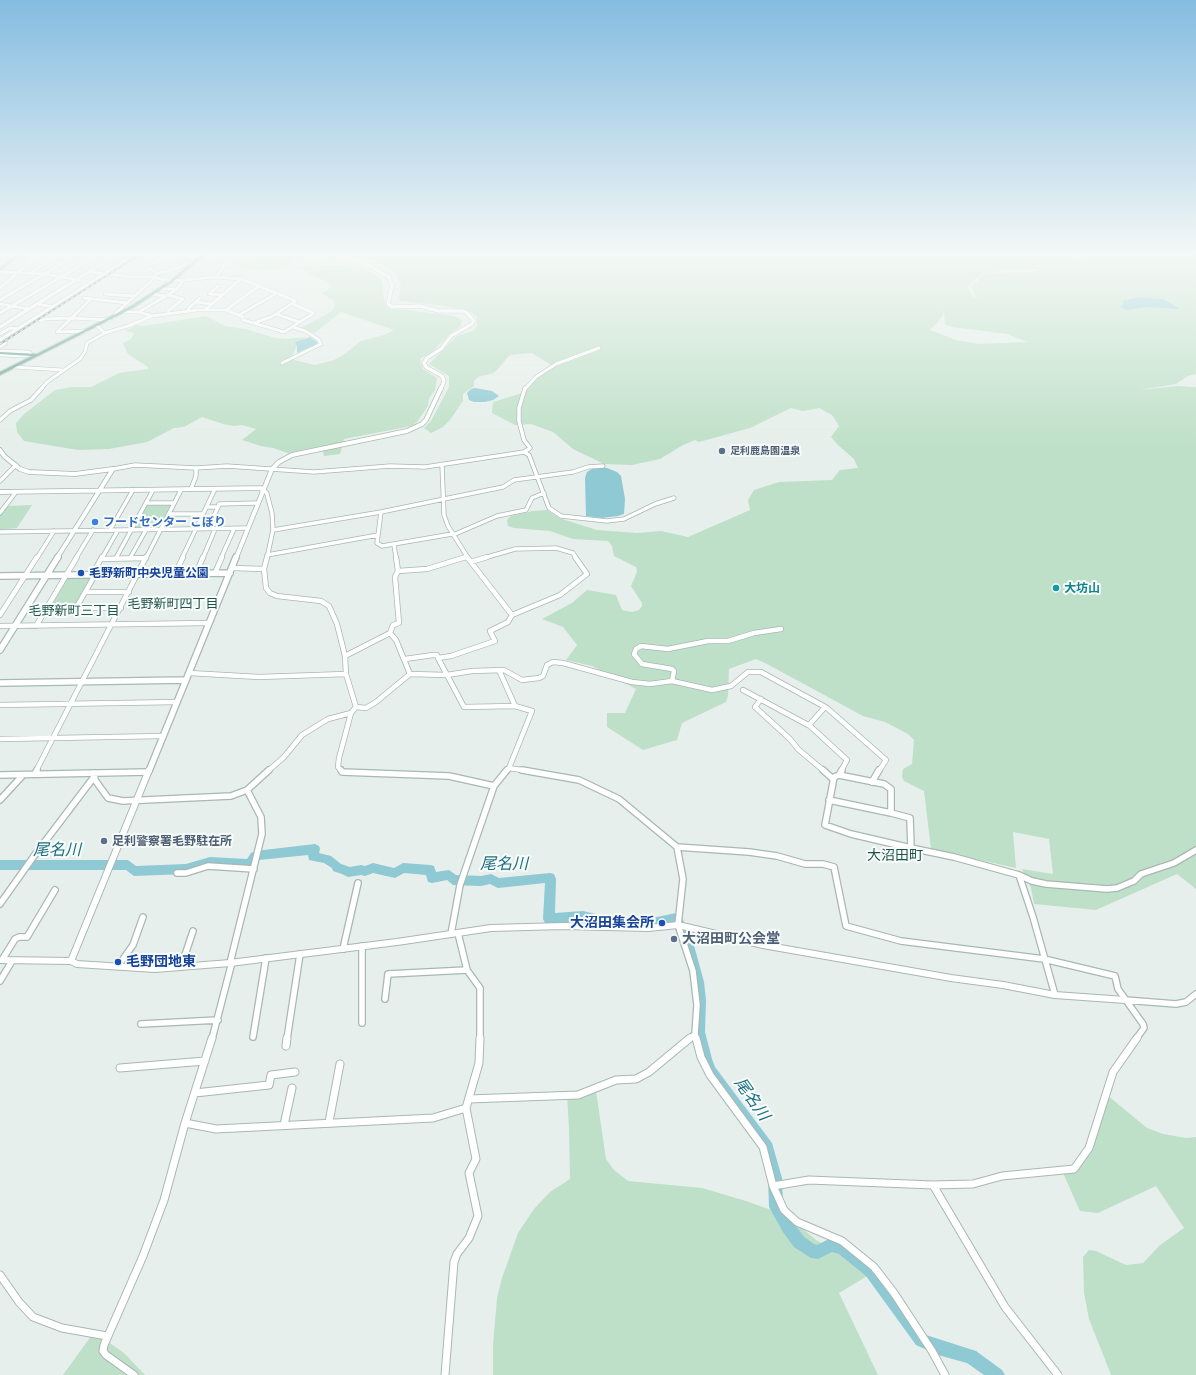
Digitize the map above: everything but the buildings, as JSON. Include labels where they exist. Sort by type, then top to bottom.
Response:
[{"type":"main road","points":[[0,374],[114,317]]},
{"type":"main road","points":[[0,353],[37,355]]},
{"type":"street","points":[[1,326],[16,317]]},
{"type":"street","points":[[0,340],[37,317]]},
{"type":"street","points":[[0,420],[10,411],[31,400],[47,382],[80,359],[85,352],[87,342],[105,333],[128,326],[147,317]]},
{"type":"street","points":[[243,317],[243,320],[284,332],[307,317]]},
{"type":"street","points":[[254,323],[268,317]]},
{"type":"street","points":[[285,317],[299,322]]},
{"type":"street","points":[[71,961],[272,470],[279,462],[292,456],[383,438],[407,431],[422,424],[426,420],[444,381],[442,376],[426,367],[424,363],[427,358],[441,349],[451,336],[472,324],[474,321],[471,317]]},
{"type":"street","points":[[40,321],[45,319],[70,318],[109,320]]},
{"type":"street","points":[[70,318],[57,332],[77,332],[89,330]]},
{"type":"street","points":[[97,326],[105,333]]},
{"type":"street","points":[[282,364],[321,344],[318,339],[305,331],[293,327]]},
{"type":"street","points":[[0,335],[10,328],[18,329]]},
{"type":"street","points":[[0,335],[6,337]]},
{"type":"street","points":[[0,347],[6,343]]},
{"type":"street","points":[[0,450],[4,456],[23,470],[45,474],[94,472],[135,465],[196,468],[227,466],[314,472],[390,466],[425,467],[524,452],[530,448],[524,440],[519,421],[519,408],[525,388],[536,377],[556,364],[599,348]]},
{"type":"street","points":[[0,353],[26,356],[31,354]]},
{"type":"street","points":[[14,367],[63,370]]},
{"type":"street","points":[[524,452],[530,457],[536,477],[549,508],[561,516],[607,521],[624,519],[655,504],[674,498]]},
{"type":"street","points":[[0,481],[16,465]]},
{"type":"street","points":[[442,465],[445,519],[466,557],[472,562],[512,615]]},
{"type":"street","points":[[273,530],[381,512],[504,487],[513,480],[570,472],[588,467],[603,466]]},
{"type":"street","points":[[0,650],[113,468]]},
{"type":"street","points":[[191,490],[196,476],[196,468]]},
{"type":"street","points":[[175,574],[215,489]]},
{"type":"street","points":[[0,492],[215,489],[263,490],[267,494],[272,513],[273,530],[264,569],[266,588],[270,593],[285,597],[321,601],[329,606],[337,624],[346,656],[346,674],[356,708]]},
{"type":"street","points":[[110,530],[133,490]]},
{"type":"street","points":[[116,559],[153,490]]},
{"type":"street","points":[[35,774],[181,490]]},
{"type":"street","points":[[0,513],[16,492]]},
{"type":"street","points":[[381,512],[378,545],[394,545],[453,534],[497,516],[515,511],[526,510],[532,498],[544,493]]},
{"type":"street","points":[[146,503],[174,503]]},
{"type":"street","points":[[201,520],[212,520],[219,504],[258,503]]},
{"type":"street","points":[[207,507],[218,507]]},
{"type":"street","points":[[169,514],[204,514]]},
{"type":"street","points":[[0,532],[248,528]]},
{"type":"street","points":[[196,574],[215,529]]},
{"type":"street","points":[[215,574],[234,529]]},
{"type":"street","points":[[36,626],[93,530]]},
{"type":"street","points":[[118,530],[101,559],[86,592],[76,608],[121,608]]},
{"type":"street","points":[[130,558],[146,530]]},
{"type":"street","points":[[0,615],[54,531]]},
{"type":"street","points":[[267,555],[378,535]]},
{"type":"street","points":[[346,656],[390,633],[394,625],[399,622],[395,577],[398,571],[394,545]]},
{"type":"street","points":[[438,658],[451,656],[495,641],[490,631],[508,622],[512,615],[561,594],[587,574],[573,553],[556,548],[522,548],[472,562]]},
{"type":"street","points":[[398,571],[427,569],[466,557]]},
{"type":"street","points":[[101,559],[146,558]]},
{"type":"street","points":[[0,576],[215,574],[231,571],[264,569]]},
{"type":"street","points":[[86,592],[129,592]]},
{"type":"street","points":[[0,626],[210,624]]},
{"type":"street","points":[[672,681],[674,671],[672,669],[642,664],[634,654],[636,649],[640,646],[668,649],[678,648],[708,641],[728,641],[754,633],[781,629]]},
{"type":"street","points":[[390,633],[395,638],[410,674]]},
{"type":"street","points":[[405,659],[433,655],[437,656],[464,707],[515,706],[532,711],[509,768],[494,786],[460,885],[455,933],[467,970],[480,988],[481,999],[479,1063],[466,1108],[476,1160],[469,1173],[478,1216],[469,1238],[456,1254],[454,1262],[445,1375]]},
{"type":"street","points":[[94,775],[103,794],[108,798],[123,801],[216,798],[231,796],[247,790],[284,757],[302,735],[328,719],[351,712],[356,708],[366,708],[376,702],[410,674],[447,675],[472,671],[504,670],[518,679],[540,678],[543,676],[547,665],[553,662],[563,663],[632,682],[650,684],[672,681],[712,690],[734,685],[748,672],[761,672],[825,707],[886,760],[872,782]]},
{"type":"street","points":[[499,670],[515,706]]},
{"type":"street","points":[[189,673],[258,677],[346,674]]},
{"type":"street","points":[[0,683],[186,680]]},
{"type":"street","points":[[743,690],[809,725],[847,760],[839,775],[833,779],[825,825],[851,834],[1020,875],[1032,881],[1046,884],[1107,889],[1126,885],[1141,874],[1174,863],[1196,850]]},
{"type":"street","points":[[761,700],[755,707],[790,739],[798,749],[833,779]]},
{"type":"street","points":[[0,705],[176,702]]},
{"type":"street","points":[[809,725],[825,707]]},
{"type":"street","points":[[351,712],[339,758],[338,767],[342,772],[449,776],[494,786]]},
{"type":"street","points":[[0,739],[163,736]]},
{"type":"street","points":[[509,768],[580,780],[619,800],[677,846],[697,849],[749,852],[776,856],[805,864],[829,865],[834,867],[846,926],[916,943],[1044,959],[1115,976],[1118,989],[1125,1000],[1134,1009],[1143,1024],[1144,1028],[1113,1072],[1089,1148],[1074,1169],[1002,1176],[973,1184],[933,1185],[808,1180],[773,1186]]},
{"type":"street","points":[[0,775],[94,775],[148,772]]},
{"type":"street","points":[[0,800],[23,774]]},
{"type":"street","points":[[0,904],[94,775]]},
{"type":"street","points":[[839,775],[884,784],[891,788],[891,813]]},
{"type":"street","points":[[134,1375],[106,1355],[103,1351],[107,1336],[143,1256],[164,1200],[185,1123],[218,1020],[262,834],[261,817],[247,790]]},
{"type":"street","points":[[829,800],[910,818],[911,848]]},
{"type":"street","points":[[677,846],[683,878],[678,925],[693,971],[697,1005],[695,1034],[701,1057],[710,1074],[763,1147],[773,1186],[784,1210],[797,1222],[842,1241],[874,1267],[932,1351],[945,1375]]},
{"type":"street","points":[[177,873],[186,873],[208,866],[254,869]]},
{"type":"street","points":[[1020,875],[1055,995]]},
{"type":"street","points":[[343,949],[358,882]]},
{"type":"street","points":[[55,890],[27,937],[15,939],[1,960],[71,961],[76,964],[155,969],[343,949],[491,928],[529,926],[648,928],[678,925],[763,945],[1055,995],[1176,1004],[1186,1002],[1196,994]]},
{"type":"street","points":[[118,966],[133,945],[143,917]]},
{"type":"street","points":[[181,967],[193,931]]},
{"type":"street","points":[[362,946],[362,1023]]},
{"type":"street","points":[[286,1046],[300,954]]},
{"type":"street","points":[[253,1037],[266,958]]},
{"type":"street","points":[[0,981],[12,961]]},
{"type":"street","points":[[385,999],[388,974],[467,970]]},
{"type":"street","points":[[141,1024],[218,1020]]},
{"type":"street","points":[[469,1099],[578,1095],[616,1080],[636,1079],[649,1072],[695,1034]]},
{"type":"street","points":[[120,1068],[205,1061]]},
{"type":"street","points":[[329,1122],[340,1064]]},
{"type":"street","points":[[195,1094],[269,1085],[271,1075],[295,1072]]},
{"type":"street","points":[[284,1125],[292,1088]]},
{"type":"street","points":[[185,1123],[216,1129],[329,1122],[433,1118],[466,1108]]},
{"type":"street","points":[[933,1185],[1005,1307],[1058,1375]]},
{"type":"street","points":[[0,1275],[19,1302],[33,1317],[62,1328],[107,1336]]},
{"type":"green space","points":[[199,317],[208,317],[225,326],[246,329],[275,338],[286,339],[306,337],[297,344],[290,359],[315,365],[334,360],[361,341],[384,335],[394,330],[356,317],[456,317],[462,320],[461,326],[451,333],[432,352],[420,359],[423,369],[437,378],[435,390],[429,398],[428,406],[417,422],[412,426],[344,439],[340,454],[324,456],[322,446],[288,453],[261,446],[242,440],[256,429],[242,425],[234,426],[223,424],[202,417],[184,427],[174,428],[147,442],[109,449],[78,450],[24,441],[17,432],[16,423],[24,414],[55,390],[72,387],[91,387],[119,373],[148,369],[148,367],[128,354],[123,343],[131,339],[134,333],[125,331],[137,325],[144,326]]},
{"type":"green space","points":[[321,317],[335,317],[315,333],[300,328]]},
{"type":"green space","points":[[477,317],[942,317],[930,330],[956,340],[979,344],[1027,342],[1007,334],[952,327],[945,324],[945,317],[1196,317],[1196,374],[1188,376],[1176,384],[1139,390],[1177,386],[1196,387],[1196,889],[1177,874],[1096,910],[1034,904],[1031,888],[1022,869],[1053,874],[1049,839],[1013,832],[1016,868],[931,849],[924,791],[904,781],[902,777],[903,769],[912,764],[914,740],[908,734],[885,722],[863,716],[756,659],[729,669],[728,696],[726,702],[682,723],[677,740],[643,750],[607,727],[607,713],[625,713],[636,689],[592,666],[566,660],[577,645],[563,627],[542,619],[572,603],[587,590],[616,595],[622,610],[632,612],[639,610],[642,603],[631,586],[637,572],[636,567],[614,556],[612,546],[608,541],[573,539],[550,531],[514,528],[508,526],[507,520],[511,516],[533,511],[547,510],[559,518],[597,530],[637,533],[661,531],[688,537],[750,510],[748,500],[754,490],[779,482],[832,480],[840,470],[858,468],[854,459],[831,437],[839,426],[832,415],[819,408],[803,411],[791,408],[750,428],[699,442],[695,440],[683,445],[660,459],[632,465],[604,464],[573,449],[553,432],[531,424],[515,425],[492,413],[493,402],[522,393],[535,379],[555,365],[551,365],[532,353],[510,355],[494,373],[478,377],[474,381],[474,386],[463,394],[463,401],[450,420],[443,427],[431,433],[424,428],[431,421],[449,387],[449,376],[429,364],[457,336],[473,331],[477,326]]},
{"type":"green space","points":[[147,504],[171,504],[159,527],[135,528]]},
{"type":"green space","points":[[32,505],[17,528],[0,530],[0,515],[7,506]]},
{"type":"green space","points":[[67,578],[92,578],[75,607],[51,607]]},
{"type":"green space","points":[[596,1091],[606,1159],[614,1170],[628,1181],[702,1188],[780,1213],[798,1225],[816,1240],[838,1252],[866,1264],[874,1272],[839,1293],[878,1375],[493,1375],[493,1345],[497,1298],[502,1278],[518,1233],[534,1209],[550,1192],[570,1179],[567,1095]]},
{"type":"green space","points":[[1107,1095],[1147,1128],[1163,1134],[1186,1138],[1196,1137],[1196,1375],[1111,1375],[1089,1319],[1084,1293],[1083,1257],[1089,1250],[1096,1251],[1126,1265],[1143,1263],[1160,1245],[1184,1228],[1156,1186],[1098,1213],[1080,1211],[1063,1173],[1086,1156]]},
{"type":"green space","points":[[94,1332],[124,1353],[145,1375],[63,1375]]},
{"type":"water","points":[[310,337],[317,342],[317,344],[297,353],[295,342]]},
{"type":"water","points":[[475,388],[492,391],[499,396],[493,400],[485,402],[474,402],[469,400],[467,393],[471,389]]},
{"type":"water","points":[[594,468],[607,468],[617,472],[621,476],[625,499],[624,514],[602,518],[586,516],[585,478],[587,472]]},
{"type":"waterway","points":[[0,516],[4,511]]},
{"type":"waterway","name":"尾名川","points":[[0,865],[128,865],[134,871],[186,869],[210,862],[248,864],[253,861],[255,856],[315,849],[313,857],[327,859],[329,862],[336,865],[337,868],[345,869],[348,872],[361,870],[365,871],[373,868],[395,873],[403,868],[430,870],[432,878],[449,875],[453,880],[481,881],[491,879],[498,883],[550,878],[549,919],[583,916],[604,921],[637,923],[657,922],[676,918],[686,938],[698,982],[700,1000],[699,1032],[706,1060],[711,1071],[767,1148],[775,1178],[776,1207],[788,1227],[799,1242],[811,1251],[818,1252],[831,1245],[837,1246],[843,1248],[871,1271],[921,1340],[938,1347],[971,1356],[997,1375]]},
{"type":"railway","points":[[0,344],[42,317]]},
{"type":"place","name":"足利鹿島園温泉","points":[[722,451]]},
{"type":"place","name":"フードセンター こぼり","points":[[95,522]]},
{"type":"place","name":"毛野新町中央児童公園","points":[[81,573]]},
{"type":"place","name":"大坊山","points":[[1056,588]]},
{"type":"place","name":"足利警察署毛野駐在所","points":[[104,841]]},
{"type":"place","name":"大沼田集会所","points":[[662,923]]},
{"type":"place","name":"大沼田町公会堂","points":[[674,939]]},
{"type":"place","name":"毛野団地東","points":[[118,962]]},
{"type":"district","name":"毛野新町四丁目","points":[[173,604]]},
{"type":"district","name":"毛野新町三丁目","points":[[74,611]]},
{"type":"district","name":"大沼田町","points":[[895,856]]}]
